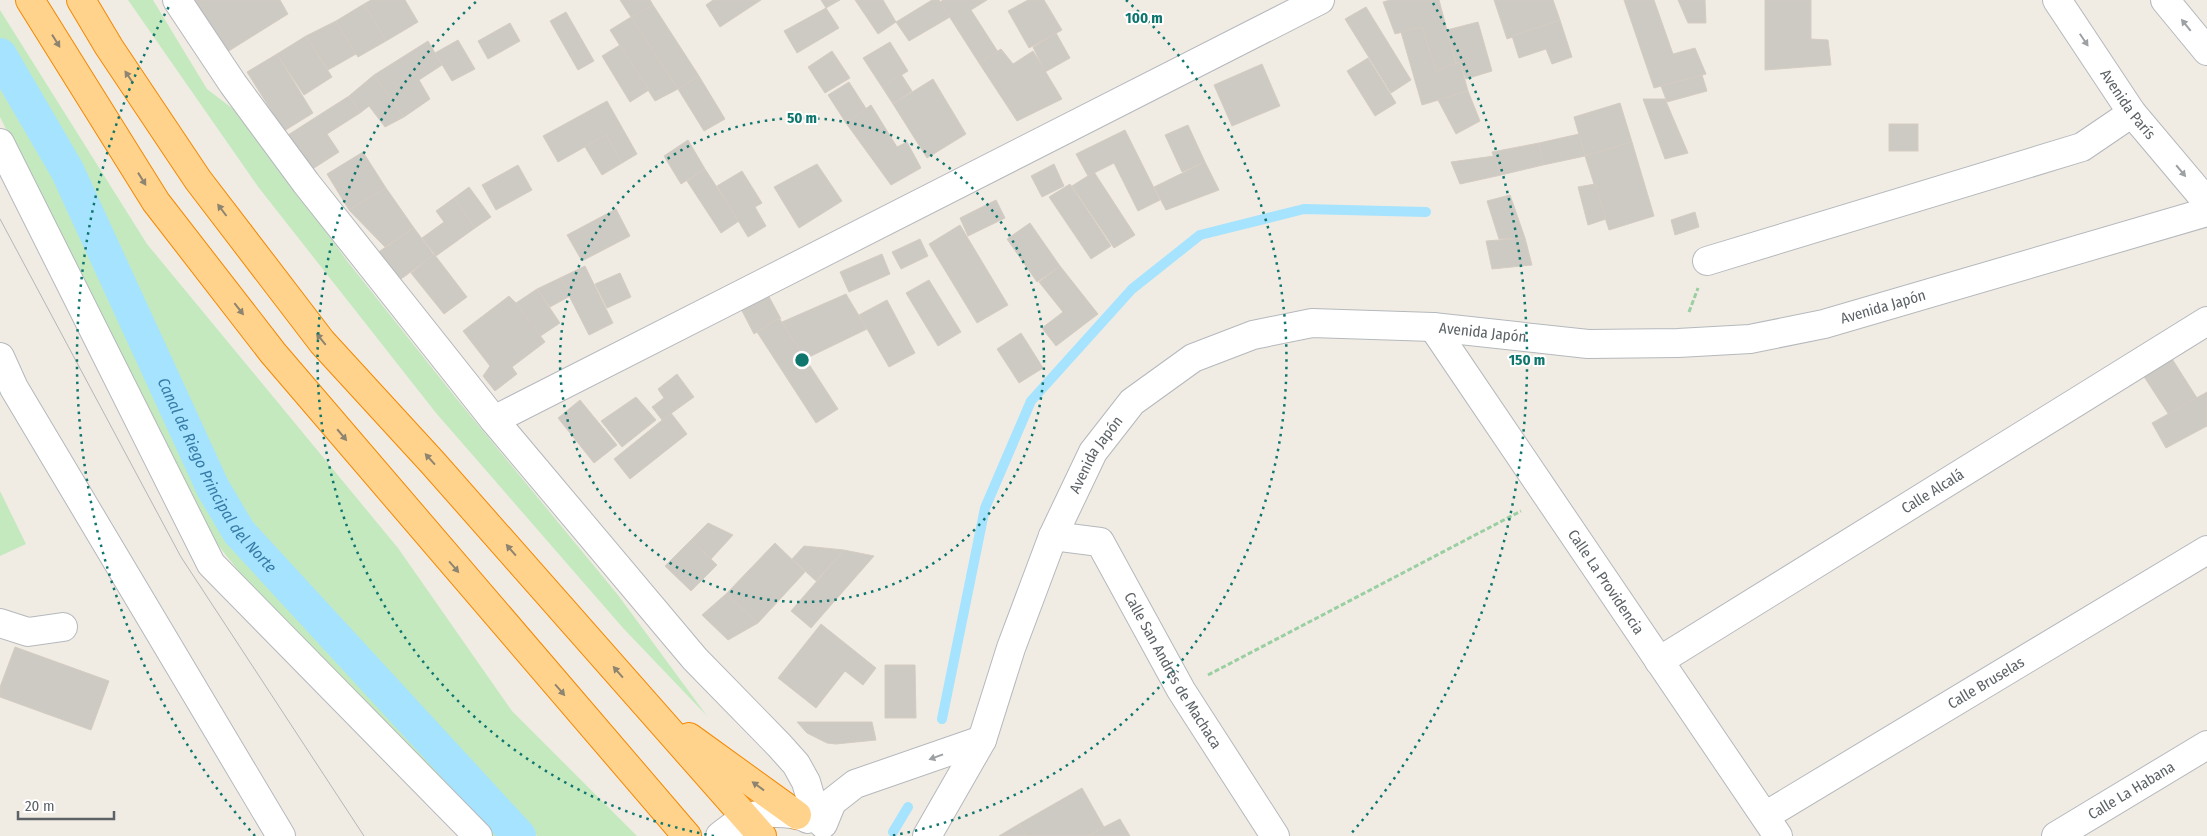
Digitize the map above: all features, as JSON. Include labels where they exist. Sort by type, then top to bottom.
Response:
[{"type":"highway","points":[[30,0],[156,202],[267,346],[631,773],[687,836]]},
{"type":"highway","points":[[82,0],[109,47],[198,180],[322,342],[433,463],[754,827]]},
{"type":"highway","points":[[650,709],[817,823]]},
{"type":"highway","points":[[631,773],[660,836]]},
{"type":"street","points":[[178,0],[233,84],[306,183],[494,420],[695,659],[796,764],[806,782],[817,823]]},
{"type":"street","points":[[494,420],[1320,0]]},
{"type":"street","name":"Avenida París","points":[[2057,0],[2132,113],[2207,202]]},
{"type":"street","points":[[2166,0],[2207,51]]},
{"type":"street","points":[[1707,261],[2082,147],[2132,113]]},
{"type":"street","points":[[0,143],[211,564],[478,836]]},
{"type":"street","name":"Avenida Japón","points":[[927,836],[982,740],[1011,648],[1053,536],[1093,452],[1132,402],[1193,358],[1253,335],[1312,323],[1433,327],[1588,344],[1678,343],[1750,339],[1824,324],[2207,212]]},
{"type":"street","name":"Calle Alcalá","points":[[1659,661],[2207,321]]},
{"type":"street","name":"Calle La Providencia","points":[[1433,327],[1771,826]]},
{"type":"street","points":[[0,357],[7,390],[281,836]]},
{"type":"street","name":"Calle San Andrés de Machaca","points":[[1053,536],[1100,542],[1181,690],[1275,836]]},
{"type":"street","name":"Calle Bruselas","points":[[1771,826],[2207,550]]},
{"type":"street","points":[[0,623],[28,632],[63,627]]},
{"type":"street","points":[[817,823],[832,802],[855,784],[982,740]]},
{"type":"street","name":"Calle La Habana","points":[[2056,836],[2207,745]]},
{"type":"street","points":[[720,836],[754,827],[770,813],[817,823]]},
{"type":"path","points":[[1678,343],[1707,261]]},
{"type":"path","points":[[1181,690],[1548,497]]},
{"type":"green space","points":[[128,0],[153,0],[207,89],[241,115],[348,262],[456,398],[618,595],[707,716],[623,628],[436,413],[259,188]]},
{"type":"green space","points":[[0,10],[147,244],[398,548],[512,711],[637,836],[537,836],[259,542],[231,499],[121,250],[32,88],[0,38]]},
{"type":"green space","points":[[0,77],[49,157],[201,488],[231,539],[508,836],[487,836],[249,584],[209,534],[0,117]]},
{"type":"green space","points":[[0,491],[26,544],[0,556]]},
{"type":"building","points":[[190,0],[280,0],[288,14],[224,54]]},
{"type":"building","points":[[371,0],[405,0],[418,22],[386,41],[364,4]]},
{"type":"building","points":[[620,0],[650,0],[653,5],[631,17]]},
{"type":"building","points":[[713,0],[761,0],[720,27],[706,5]]},
{"type":"building","points":[[821,0],[840,0],[826,8]]},
{"type":"building","points":[[855,0],[883,0],[896,22],[878,34]]},
{"type":"building","points":[[932,0],[939,0],[950,17],[909,41],[896,22]]},
{"type":"building","points":[[943,0],[987,0],[971,10],[998,52],[979,63],[940,2]]},
{"type":"building","points":[[1028,0],[1044,0],[1062,30],[1029,48],[1008,11]]},
{"type":"building","points":[[1390,0],[1439,0],[1456,64],[1436,71],[1422,27],[1395,34],[1383,2]]},
{"type":"building","points":[[1494,0],[1553,0],[1560,20],[1507,39]]},
{"type":"building","points":[[1624,0],[1654,0],[1673,54],[1695,48],[1706,74],[1654,88]]},
{"type":"building","points":[[1678,0],[1705,0],[1706,23],[1688,23]]},
{"type":"building","points":[[1765,0],[1811,0],[1811,39],[1828,40],[1831,65],[1765,70]]},
{"type":"building","points":[[364,4],[386,41],[358,57],[336,21]]},
{"type":"building","points":[[653,5],[699,76],[678,89],[631,17]]},
{"type":"building","points":[[1366,7],[1411,80],[1391,93],[1345,19]]},
{"type":"building","points":[[826,8],[839,28],[797,53],[784,31]]},
{"type":"building","points":[[566,12],[594,61],[578,70],[550,21]]},
{"type":"building","points":[[631,17],[678,89],[655,101],[610,30]]},
{"type":"building","points":[[1560,20],[1572,57],[1552,64],[1546,49],[1519,58],[1512,36]]},
{"type":"building","points":[[336,21],[356,54],[328,70],[306,36]]},
{"type":"building","points":[[1478,22],[1492,71],[1466,79],[1460,62],[1456,63],[1447,30]]},
{"type":"building","points":[[510,23],[520,41],[488,59],[478,41]]},
{"type":"building","points":[[1422,27],[1436,71],[1460,62],[1468,91],[1422,105],[1401,32]]},
{"type":"building","points":[[1056,33],[1070,58],[1045,72],[1033,47]]},
{"type":"building","points":[[306,36],[332,77],[304,95],[277,54]]},
{"type":"building","points":[[458,40],[475,69],[452,81],[435,53]]},
{"type":"building","points":[[428,41],[442,65],[419,80],[430,99],[404,117],[374,75]]},
{"type":"building","points":[[890,42],[908,71],[882,87],[863,58]]},
{"type":"building","points":[[620,45],[649,90],[630,102],[602,56]]},
{"type":"building","points":[[1001,49],[1013,64],[1033,51],[1062,99],[1017,121],[979,63]]},
{"type":"building","points":[[832,51],[850,78],[825,93],[808,67]]},
{"type":"building","points":[[277,54],[313,113],[284,131],[247,72]]},
{"type":"building","points":[[1368,58],[1396,103],[1375,116],[1347,71]]},
{"type":"building","points":[[1262,64],[1280,106],[1232,126],[1214,85]]},
{"type":"building","points":[[901,74],[912,91],[893,104],[882,87]]},
{"type":"building","points":[[374,75],[404,117],[385,127],[369,106],[360,113],[349,96]]},
{"type":"building","points":[[1702,75],[1707,91],[1667,102],[1661,86]]},
{"type":"building","points":[[699,76],[725,119],[704,131],[678,89]]},
{"type":"building","points":[[933,79],[966,134],[927,158],[893,104]]},
{"type":"building","points":[[849,82],[867,110],[846,123],[828,95]]},
{"type":"building","points":[[1468,91],[1480,121],[1456,134],[1438,100]]},
{"type":"building","points":[[349,96],[360,113],[327,134],[339,152],[311,170],[288,135]]},
{"type":"building","points":[[1643,99],[1665,99],[1688,153],[1665,159]]},
{"type":"building","points":[[607,101],[637,154],[622,163],[606,135],[558,162],[543,136]]},
{"type":"building","points":[[1620,103],[1632,142],[1585,156],[1574,117]]},
{"type":"building","points":[[871,105],[897,147],[907,142],[921,168],[891,185],[846,123]]},
{"type":"building","points":[[1889,124],[1918,124],[1918,151],[1889,151]]},
{"type":"building","points":[[1188,125],[1205,162],[1182,172],[1165,135]]},
{"type":"building","points":[[1125,130],[1160,200],[1138,211],[1114,163],[1088,176],[1076,154]]},
{"type":"building","points":[[1579,134],[1585,156],[1543,165],[1539,143]]},
{"type":"building","points":[[606,135],[622,163],[602,175],[585,147]]},
{"type":"building","points":[[688,140],[705,169],[681,184],[664,156]]},
{"type":"building","points":[[1632,142],[1654,216],[1609,230],[1585,156]]},
{"type":"building","points":[[1539,143],[1543,165],[1501,175],[1492,152]]},
{"type":"building","points":[[363,152],[386,188],[349,210],[327,174]]},
{"type":"building","points":[[1494,156],[1501,175],[1460,184],[1451,162]]},
{"type":"building","points":[[1205,162],[1219,190],[1166,210],[1154,187]]},
{"type":"building","points":[[817,164],[842,201],[799,228],[774,187]]},
{"type":"building","points":[[1054,164],[1064,186],[1042,197],[1031,176]]},
{"type":"building","points":[[518,165],[532,190],[496,210],[482,185]]},
{"type":"building","points":[[705,169],[739,221],[721,233],[687,181]]},
{"type":"building","points":[[742,171],[762,203],[755,207],[766,226],[748,237],[717,186]]},
{"type":"building","points":[[1094,172],[1135,235],[1114,248],[1072,186]]},
{"type":"building","points":[[1070,184],[1111,246],[1091,259],[1049,197]]},
{"type":"building","points":[[1595,184],[1606,219],[1588,225],[1578,187]]},
{"type":"building","points":[[469,187],[491,217],[475,228],[454,198]]},
{"type":"building","points":[[386,188],[414,228],[385,247],[349,210]]},
{"type":"building","points":[[1510,195],[1525,238],[1499,239],[1487,201]]},
{"type":"building","points":[[454,198],[475,228],[436,256],[422,238],[444,222],[436,211]]},
{"type":"building","points":[[996,200],[1005,218],[968,236],[960,218]]},
{"type":"building","points":[[616,209],[630,236],[582,261],[567,235]]},
{"type":"building","points":[[1695,212],[1699,227],[1675,235],[1671,220]]},
{"type":"building","points":[[1030,223],[1060,266],[1037,282],[1007,239]]},
{"type":"building","points":[[960,225],[1008,305],[977,323],[929,244]]},
{"type":"building","points":[[414,228],[434,255],[401,279],[377,253]]},
{"type":"building","points":[[1525,238],[1532,265],[1492,269],[1486,241]]},
{"type":"building","points":[[920,239],[928,256],[901,269],[892,252]]},
{"type":"building","points":[[434,254],[467,297],[444,314],[411,273]]},
{"type":"building","points":[[882,254],[890,274],[849,292],[840,272]]},
{"type":"building","points":[[585,266],[613,323],[589,335],[560,278]]},
{"type":"building","points":[[1060,266],[1098,314],[1056,346],[1042,328],[1063,312],[1039,282]]},
{"type":"building","points":[[620,273],[631,297],[607,308],[595,284]]},
{"type":"building","points":[[560,278],[570,296],[550,307],[537,289]]},
{"type":"building","points":[[929,280],[961,332],[938,346],[906,293]]},
{"type":"building","points":[[537,289],[560,323],[539,337],[516,303]]},
{"type":"building","points":[[767,293],[781,319],[779,318],[754,334],[740,307]]},
{"type":"building","points":[[846,294],[867,329],[805,359],[782,322]]},
{"type":"building","points":[[509,296],[545,342],[512,367],[517,374],[495,391],[483,376],[490,366],[463,331]]},
{"type":"building","points":[[887,300],[915,353],[889,367],[859,315]]},
{"type":"building","points":[[779,318],[838,409],[816,423],[757,332]]},
{"type":"building","points":[[1021,333],[1043,368],[1019,383],[997,349]]},
{"type":"building","points":[[2169,354],[2197,398],[2169,415],[2141,372]]},
{"type":"building","points":[[677,374],[694,397],[662,420],[652,407],[664,398],[658,389]]},
{"type":"building","points":[[2207,392],[2207,426],[2166,448],[2152,423]]},
{"type":"building","points":[[636,397],[656,420],[622,447],[601,421]]},
{"type":"building","points":[[580,400],[617,445],[594,463],[558,418]]},
{"type":"building","points":[[671,413],[687,434],[630,479],[614,459]]},
{"type":"building","points":[[708,523],[733,535],[711,559],[691,540]]},
{"type":"building","points":[[691,540],[717,565],[691,591],[665,566]]},
{"type":"building","points":[[775,543],[805,572],[758,623],[726,594]]},
{"type":"building","points":[[804,546],[844,550],[816,581],[792,559]]},
{"type":"building","points":[[844,550],[874,556],[811,628],[791,611]]},
{"type":"building","points":[[726,594],[758,623],[728,640],[702,615]]},
{"type":"building","points":[[821,624],[876,668],[863,685],[845,671],[816,708],[778,678]]},
{"type":"building","points":[[15,647],[109,681],[91,730],[0,697],[0,687]]},
{"type":"building","points":[[885,665],[915,665],[916,718],[885,718]]},
{"type":"building","points":[[797,722],[872,722],[876,740],[836,744],[827,743],[807,733]]},
{"type":"building","points":[[1082,788],[1104,827],[1088,836],[1026,836],[1019,824]]},
{"type":"building","points":[[1120,819],[1130,836],[1088,836],[1104,827]]},
{"type":"building","points":[[1019,824],[1026,836],[999,836]]},
{"type":"waterway","name":"Canal de Riego Principal del Norte","points":[[0,55],[67,170],[213,488],[239,532],[519,836]]},
{"type":"waterway","points":[[942,719],[985,508],[1031,401],[1132,289],[1200,235],[1304,209],[1426,212]]},
{"type":"waterway","points":[[893,832],[908,807]]},
{"type":"tram line","points":[[0,219],[181,557],[364,836]]}]
